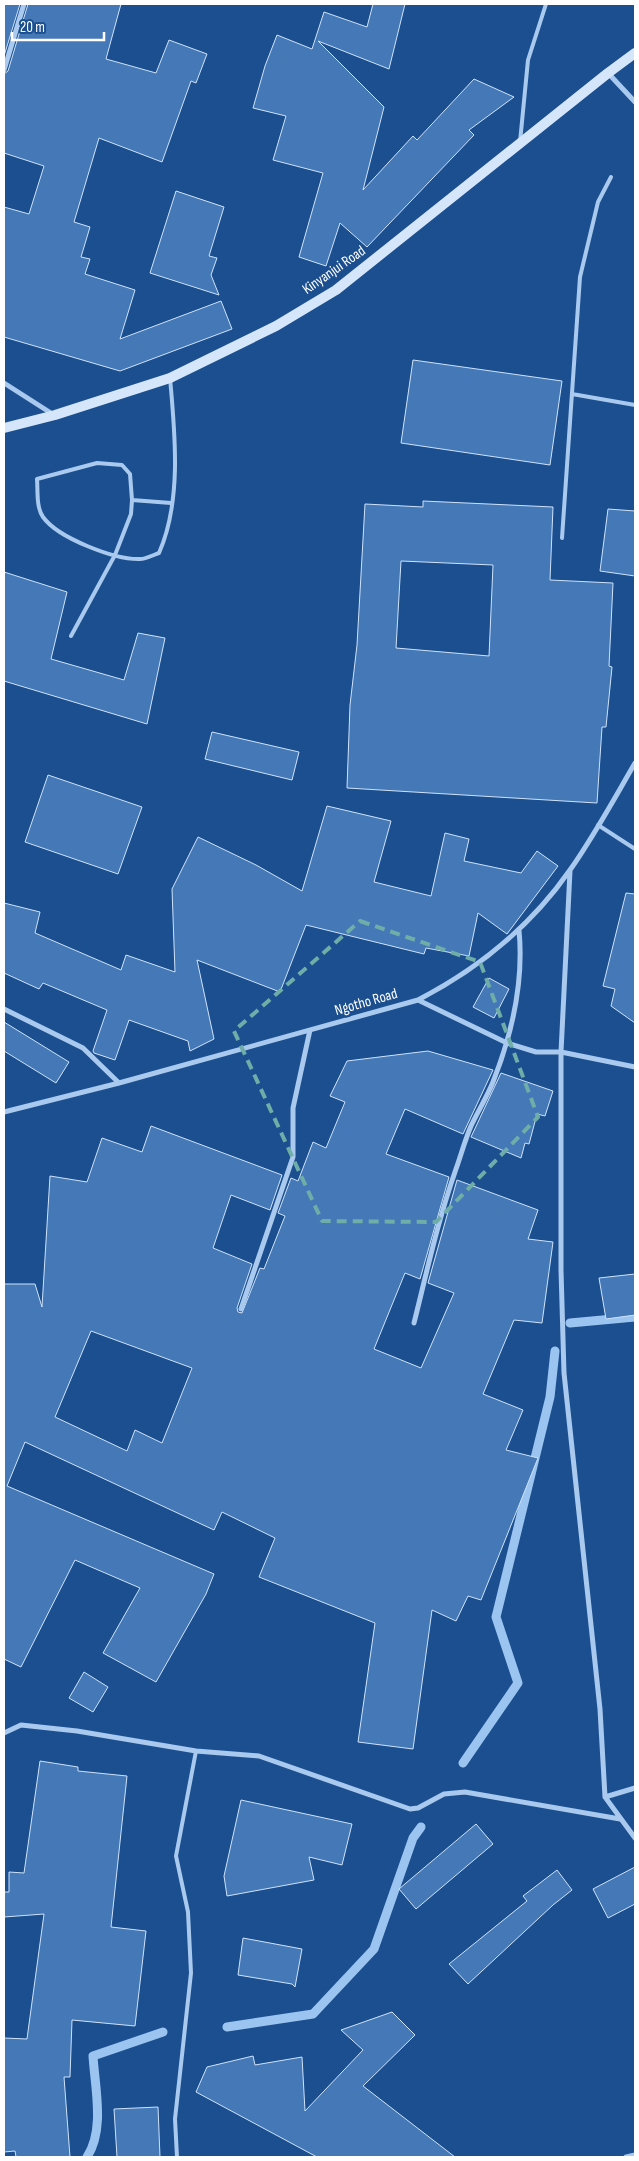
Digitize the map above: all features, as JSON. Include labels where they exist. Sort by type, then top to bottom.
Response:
[{"type":"main road","name":"Kinyanjui Road","points":[[4,428],[55,415],[170,378],[276,326],[336,290],[608,73],[635,54]]},
{"type":"street","points":[[4,70],[24,4]]},
{"type":"street","points":[[608,73],[635,102]]},
{"type":"street","points":[[4,383],[55,415]]},
{"type":"street","name":"Ngotho Road","points":[[4,1112],[119,1083],[418,1000],[449,984],[470,970],[519,930],[570,871],[635,763]]},
{"type":"street","points":[[570,871],[562,1052],[561,1270],[564,1372],[600,1709],[605,1797],[635,1838]]},
{"type":"street","points":[[414,1323],[440,1218],[455,1171],[471,1127],[493,1083],[506,1043],[520,980],[519,930]]},
{"type":"street","points":[[418,1000],[506,1043],[536,1052],[562,1052],[635,1067]]},
{"type":"street","points":[[4,1009],[82,1048],[119,1083]]},
{"type":"street","points":[[241,1309],[293,1157],[293,1108],[310,1030]]},
{"type":"street","points":[[4,1733],[21,1725],[77,1730],[196,1752],[259,1756],[410,1809],[418,1808],[444,1794],[466,1792],[620,1819]]},
{"type":"street","points":[[605,1797],[635,1788]]},
{"type":"street","points":[[626,2157],[635,2155]]},
{"type":"lane","points":[[519,144],[528,60],[546,4]]},
{"type":"lane","points":[[562,538],[580,278],[598,202],[611,177]]},
{"type":"lane","points":[[71,636],[115,555],[131,514],[130,474],[122,465],[97,463],[37,479],[40,510],[55,529],[66,536],[115,555],[141,559],[158,553],[165,540],[176,479],[176,437],[170,378]]},
{"type":"lane","points":[[572,394],[635,405]]},
{"type":"lane","points":[[132,500],[171,503]]},
{"type":"lane","points":[[598,825],[635,849]]},
{"type":"lane","points":[[177,2157],[176,2119],[191,1973],[188,1912],[176,1856],[196,1752]]},
{"type":"highlighted area","points":[[360,921],[480,962],[538,1117],[436,1222],[322,1221],[234,1031]]},
{"type":"building","points":[[4,4],[20,4],[4,56]]},
{"type":"building","points":[[28,4],[121,4],[106,59],[156,73],[169,40],[207,54],[196,83],[191,81],[162,162],[99,138],[74,222],[90,227],[81,257],[90,259],[85,274],[135,290],[120,339],[221,301],[232,329],[120,371],[4,337],[4,207],[29,214],[44,166],[4,153],[4,74],[8,71]]},
{"type":"building","points":[[373,4],[405,4],[389,69],[318,41],[384,107],[363,190],[413,136],[417,140],[474,79],[514,97],[469,130],[474,135],[367,247],[340,223],[326,266],[299,257],[323,173],[273,160],[286,116],[253,108],[265,66],[277,35],[312,49],[324,12],[367,27]]},
{"type":"building","points":[[176,191],[224,207],[209,256],[217,258],[211,275],[219,295],[150,273]]},
{"type":"building","points":[[413,360],[562,381],[550,465],[401,443]]},
{"type":"building","points":[[423,501],[553,507],[550,580],[613,583],[609,666],[612,667],[606,727],[602,727],[597,803],[347,788],[350,705],[357,645],[365,504],[423,507]],"holes":[[[401,561],[493,565],[489,656],[396,648]]]},
{"type":"building","points":[[608,509],[635,511],[635,576],[600,571]]},
{"type":"building","points":[[4,572],[67,592],[51,659],[124,680],[138,633],[165,638],[147,724],[4,681]]},
{"type":"building","points":[[212,732],[299,752],[292,780],[205,759]]},
{"type":"building","points":[[48,775],[142,807],[118,874],[25,842]]},
{"type":"building","points":[[327,806],[391,821],[374,882],[431,896],[445,833],[469,839],[464,861],[521,873],[537,851],[558,866],[507,934],[478,913],[469,956],[426,948],[424,954],[306,925],[280,992],[197,960],[214,1039],[190,1051],[188,1041],[129,1020],[115,1060],[94,1053],[93,1051],[107,1010],[43,983],[39,989],[4,973],[4,903],[40,912],[35,933],[121,970],[126,955],[175,972],[172,889],[198,837],[256,865],[302,891]]},
{"type":"building","points":[[626,893],[635,894],[635,1023],[611,1006],[615,989],[603,986]]},
{"type":"building","points":[[489,978],[509,989],[494,1018],[473,1007]]},
{"type":"building","points":[[4,1022],[69,1062],[56,1083],[4,1051]]},
{"type":"building","points":[[428,1051],[493,1070],[463,1134],[405,1109],[386,1154],[449,1177],[420,1279],[405,1273],[374,1349],[421,1368],[454,1293],[428,1283],[457,1180],[538,1210],[528,1239],[553,1242],[542,1323],[514,1320],[483,1394],[523,1410],[506,1450],[538,1458],[481,1600],[468,1596],[456,1621],[432,1610],[413,1749],[358,1742],[375,1623],[259,1577],[275,1538],[222,1512],[214,1530],[25,1442],[7,1486],[214,1574],[206,1594],[156,1682],[103,1653],[140,1588],[75,1560],[21,1667],[4,1659],[4,1284],[35,1284],[42,1307],[50,1176],[87,1182],[102,1138],[142,1152],[151,1126],[282,1175],[270,1210],[231,1195],[213,1248],[252,1264],[237,1308],[238,1312],[242,1313],[260,1268],[264,1269],[285,1216],[278,1213],[291,1178],[298,1181],[313,1142],[326,1148],[345,1102],[330,1096],[347,1061]],"holes":[[[91,1331],[192,1368],[162,1443],[135,1430],[127,1451],[55,1417]]]},
{"type":"building","points":[[501,1073],[553,1091],[545,1116],[537,1114],[529,1144],[525,1143],[521,1158],[471,1137]]},
{"type":"building","points":[[635,1274],[635,1315],[606,1319],[599,1278]]},
{"type":"building","points":[[84,1672],[108,1687],[93,1712],[69,1698]]},
{"type":"building","points":[[40,1761],[78,1767],[78,1771],[127,1776],[111,1927],[146,1931],[135,2026],[72,2020],[70,2077],[64,2077],[70,2157],[16,2157],[15,2151],[4,2152],[4,2038],[27,2039],[44,1914],[4,1917],[4,1892],[9,1892],[9,1872],[24,1873]]},
{"type":"building","points":[[241,1800],[352,1824],[342,1865],[309,1857],[314,1880],[227,1896],[224,1876]]},
{"type":"building","points":[[476,1824],[493,1844],[416,1909],[399,1889]]},
{"type":"building","points":[[635,1867],[635,1904],[608,1918],[593,1889]]},
{"type":"building","points":[[557,1870],[572,1890],[553,1905],[468,1984],[449,1964],[527,1901],[523,1896]]},
{"type":"building","points":[[243,1938],[302,1949],[295,1987],[292,1984],[238,1975]]},
{"type":"building","points":[[392,2012],[415,2035],[363,2086],[455,2157],[317,2157],[196,2092],[207,2067],[253,2056],[255,2065],[302,2057],[305,2111],[363,2050],[341,2030]]},
{"type":"building","points":[[158,2107],[160,2157],[117,2157],[114,2109]]},
{"type":"waterway","points":[[570,1323],[635,1317]]},
{"type":"waterway","points":[[463,1763],[518,1683],[496,1617],[550,1397],[555,1351]]},
{"type":"waterway","points":[[227,2027],[313,2014],[374,1949],[413,1838],[421,1827]]},
{"type":"waterway","points":[[87,2157],[93,2146],[96,2134],[98,2108],[93,2056],[163,2032]]}]
